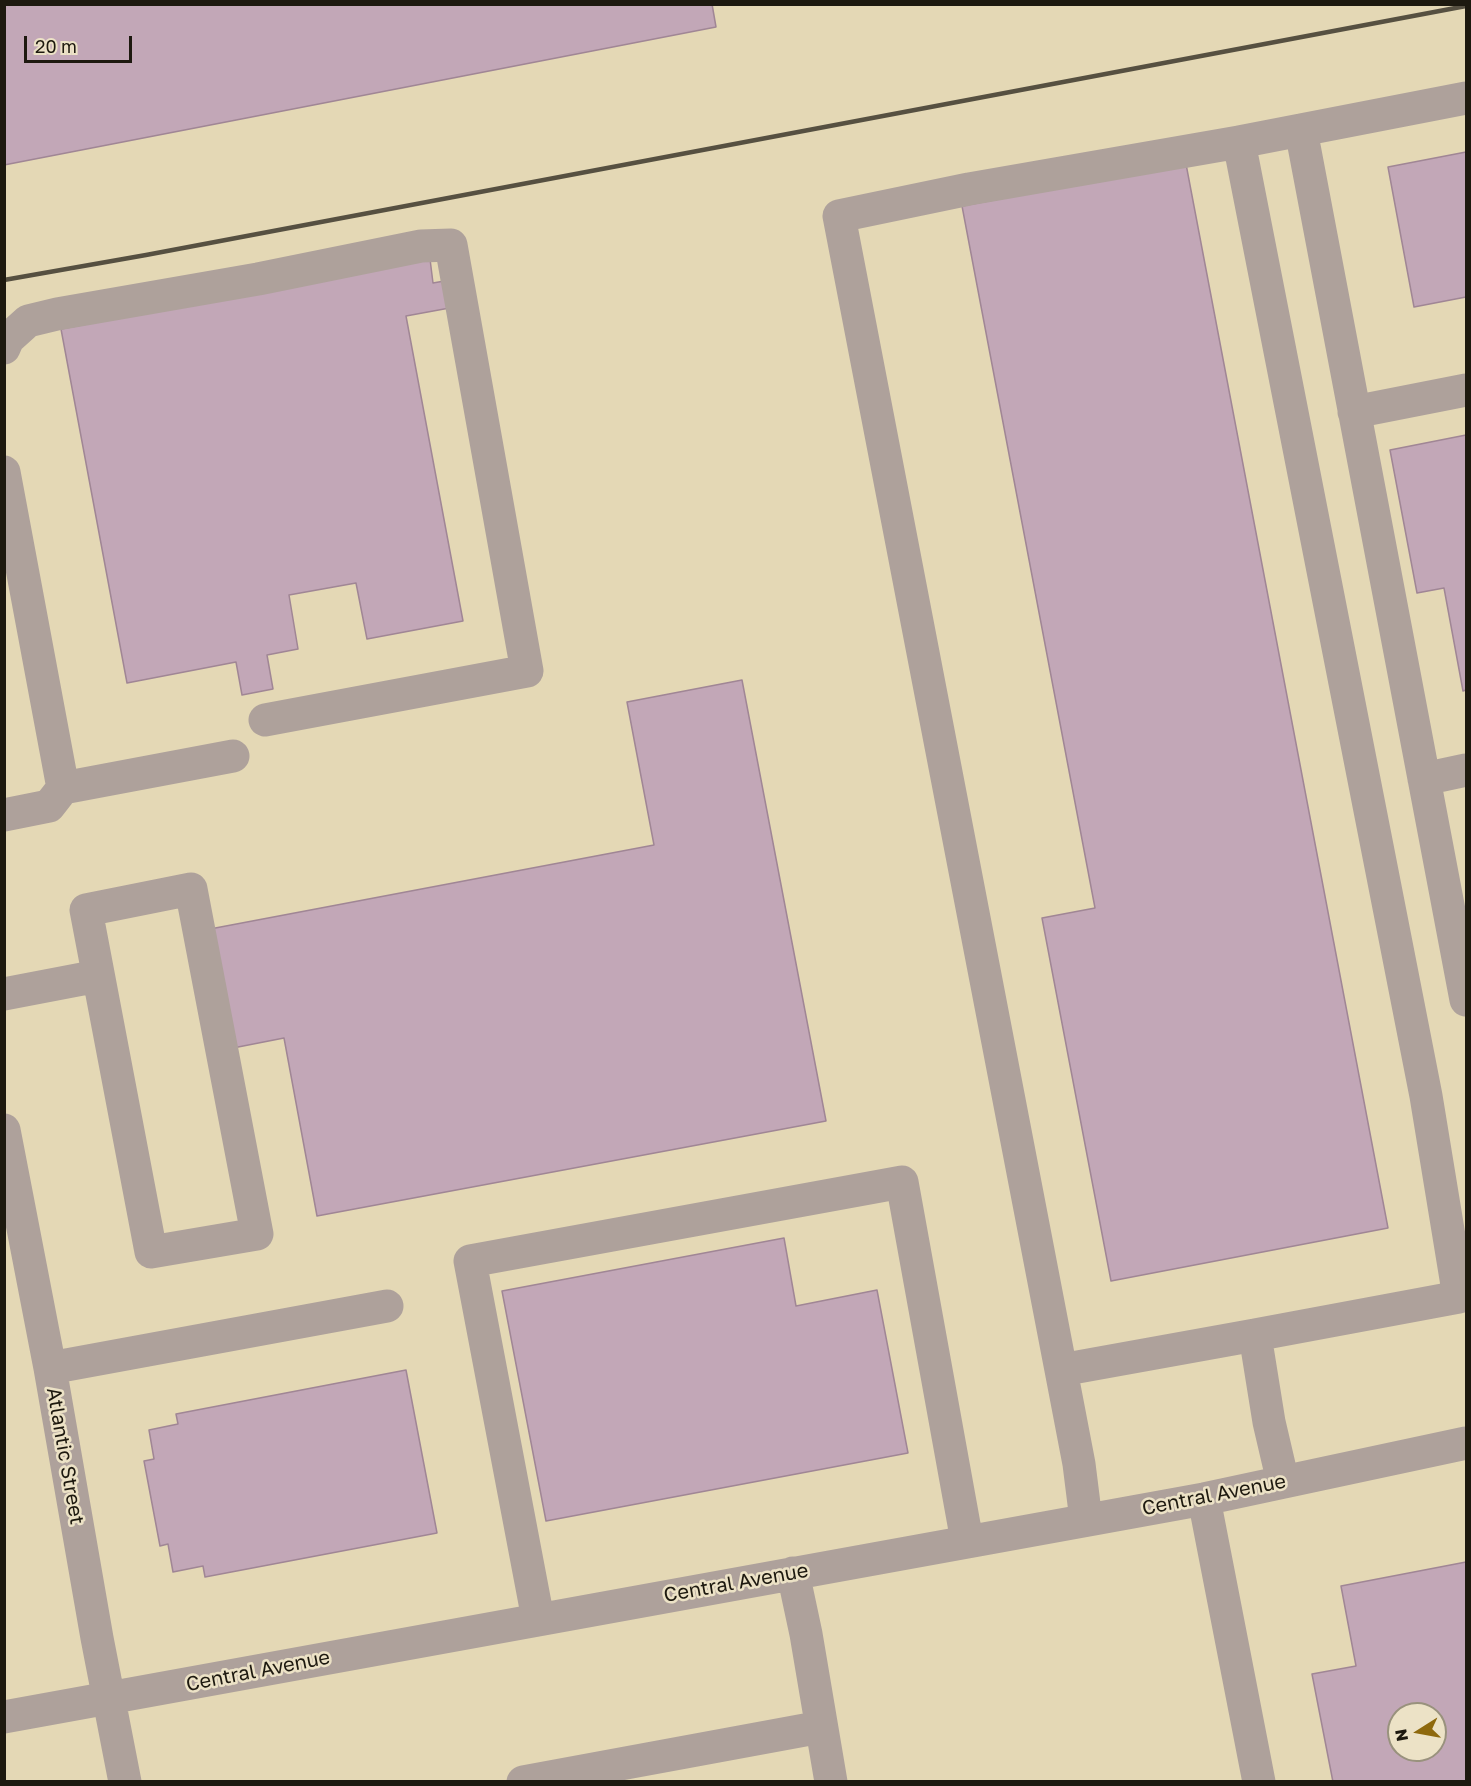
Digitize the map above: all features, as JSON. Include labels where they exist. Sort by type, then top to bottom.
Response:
[{"type":"street","points":[[1086,1520],[1079,1464],[839,216],[969,189],[1239,142],[1467,98]]},
{"type":"street","points":[[1300,130],[1467,1000]]},
{"type":"street","points":[[1061,1370],[1459,1297],[1426,1096],[1239,142]]},
{"type":"street","points":[[4,348],[8,339],[27,321],[258,279],[421,246],[450,245],[527,671],[266,720]]},
{"type":"street","points":[[1354,412],[1467,390]]},
{"type":"street","points":[[4,472],[63,788]]},
{"type":"street","points":[[4,814],[49,806],[63,788],[233,756]]},
{"type":"street","points":[[1424,779],[1467,770]]},
{"type":"street","points":[[191,889],[258,1234],[151,1252],[98,976],[86,910],[191,889]]},
{"type":"street","points":[[4,994],[98,976]]},
{"type":"street","name":"Atlantic Street","points":[[4,1130],[50,1368],[125,1782]]},
{"type":"street","points":[[538,1619],[470,1261],[505,1254],[902,1182],[967,1541]]},
{"type":"street","points":[[50,1368],[387,1306]]},
{"type":"street","points":[[1255,1335],[1269,1422],[1284,1482]]},
{"type":"street","name":"Central Avenue","points":[[4,1717],[1204,1498],[1467,1443]]},
{"type":"street","points":[[1204,1498],[1259,1782]]},
{"type":"street","points":[[793,1573],[806,1634],[831,1782]]},
{"type":"street","points":[[523,1782],[821,1727]]},
{"type":"shaded area","points":[[5,5],[1466,5],[1466,1781],[5,1782]]},
{"type":"building","points":[[4,4],[712,4],[716,27],[4,165]]},
{"type":"building","points":[[1466,152],[1466,297],[1414,307],[1388,167]]},
{"type":"building","points":[[1186,164],[1388,1228],[1111,1281],[1042,918],[1095,908],[962,206]]},
{"type":"building","points":[[430,259],[433,283],[450,280],[455,307],[406,316],[463,621],[367,639],[356,583],[289,595],[298,649],[267,655],[273,689],[242,695],[236,662],[127,683],[61,329]]},
{"type":"building","points":[[1466,435],[1466,690],[1463,691],[1444,588],[1417,593],[1390,450]]},
{"type":"building","points":[[742,680],[826,1121],[317,1216],[284,1038],[233,1048],[210,929],[654,845],[627,702]]},
{"type":"building","points":[[784,1238],[796,1306],[877,1290],[908,1453],[546,1521],[502,1291]]},
{"type":"building","points":[[406,1370],[437,1533],[205,1577],[203,1566],[173,1572],[168,1544],[160,1546],[144,1461],[154,1459],[149,1430],[178,1424],[176,1414]]},
{"type":"building","points":[[1466,1562],[1466,1782],[1333,1782],[1312,1674],[1356,1666],[1341,1586]]},
{"type":"railway","points":[[4,280],[1466,6]]}]
